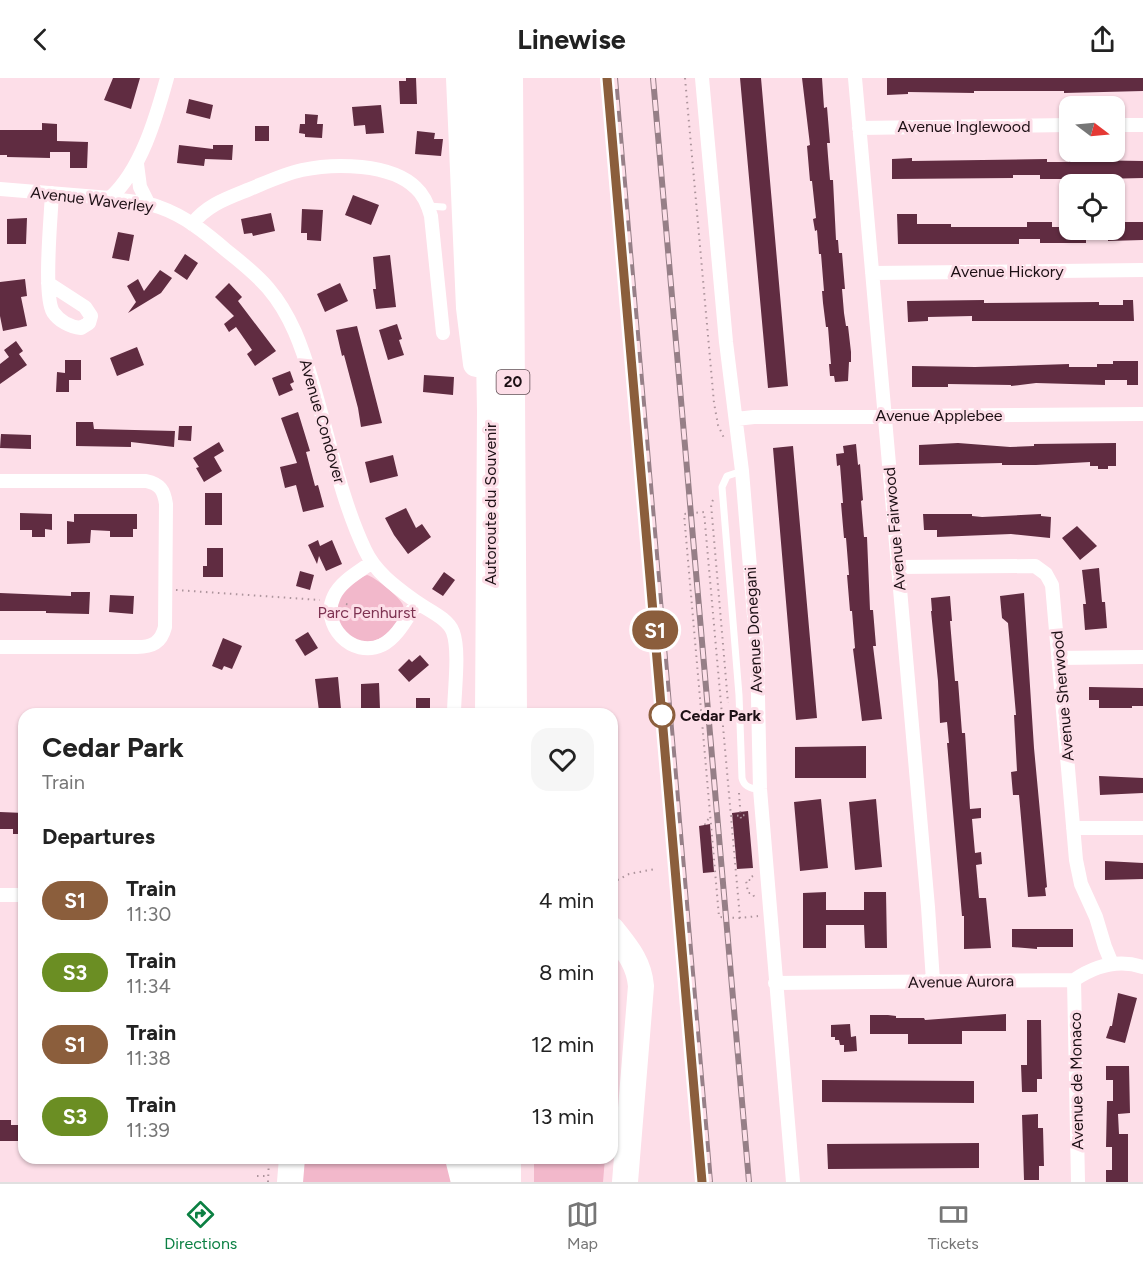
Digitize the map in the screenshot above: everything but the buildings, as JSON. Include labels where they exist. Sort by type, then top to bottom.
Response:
[{"type":"highway","points":[[459,78],[469,308],[490,486]]},
{"type":"highway","name":"Autoroute du Souvenir","points":[[484,78],[490,486],[488,708]]},
{"type":"highway","name":"Autoroute du Souvenir","points":[[510,78],[514,708]]},
{"type":"highway","points":[[511,121],[520,78]]},
{"type":"highway","points":[[514,643],[527,708]]},
{"type":"highway","points":[[618,938],[635,961],[641,986],[625,1182]]},
{"type":"highway","points":[[618,964],[622,969],[627,990],[618,1098]]},
{"type":"highway","points":[[274,1175],[286,1164]]},
{"type":"highway","points":[[460,1164],[464,1182]]},
{"type":"highway","points":[[483,1164],[483,1182]]},
{"type":"highway","points":[[508,1164],[508,1182]]},
{"type":"highway","points":[[611,1182],[612,1164]]},
{"type":"street","points":[[110,198],[127,180],[137,164],[167,78]]},
{"type":"street","name":"Avenue Donegani","points":[[702,78],[726,342],[742,471],[757,652],[760,789],[793,1182]]},
{"type":"street","name":"Avenue Fairwood","points":[[855,78],[933,981]]},
{"type":"street","name":"Avenue Inglewood","points":[[859,128],[1059,125]]},
{"type":"street","points":[[1125,125],[1143,125]]},
{"type":"street","points":[[137,164],[140,187],[148,203]]},
{"type":"street","points":[[192,224],[206,209],[218,202],[290,173],[329,166],[373,169],[399,176],[418,189],[429,211],[443,333]]},
{"type":"street","name":"Avenue Waverley","points":[[0,189],[148,203],[171,211],[192,224]]},
{"type":"street","points":[[48,283],[52,193]]},
{"type":"street","name":"Avenue Condover","points":[[192,224],[259,279],[275,297],[290,322],[306,359],[347,503],[364,548],[372,562],[388,580],[446,622],[452,630],[455,645],[454,708]]},
{"type":"street","name":"Avenue Hickory","points":[[872,273],[1143,270]]},
{"type":"street","name":"Avenue Applebee","points":[[736,418],[1143,414]]},
{"type":"street","points":[[0,481],[146,481],[159,486],[164,491],[166,504],[165,627],[157,642],[147,647],[0,648]]},
{"type":"street","points":[[372,562],[341,586],[332,601],[331,614],[335,630],[347,642],[364,648],[372,648],[384,643],[393,636],[417,603]]},
{"type":"street","name":"Avenue Sherwood","points":[[897,567],[1035,566],[1046,574],[1052,585],[1076,860],[1081,884],[1096,917],[1112,963]]},
{"type":"street","points":[[1059,658],[1143,657]]},
{"type":"street","points":[[1073,828],[1143,828]]},
{"type":"street","points":[[0,895],[18,895]]},
{"type":"street","name":"Avenue Aurora","points":[[775,983],[1074,980],[1084,973],[1112,963],[1131,963],[1143,967]]},
{"type":"street","name":"Avenue de Monaco","points":[[1074,980],[1078,1182]]},
{"type":"lane","points":[[429,211],[443,207]]},
{"type":"lane","points":[[742,471],[727,476],[722,487],[739,695],[742,778],[744,784],[749,788],[760,789]]},
{"type":"path","points":[[685,78],[714,403],[718,425],[726,443]]},
{"type":"path","points":[[740,918],[704,512],[684,514],[719,917],[740,918],[758,916]]},
{"type":"path","points":[[172,590],[326,600]]},
{"type":"path","points":[[345,603],[369,610],[394,609],[403,612]]},
{"type":"path","points":[[716,651],[724,651]]},
{"type":"path","points":[[739,787],[741,820]]},
{"type":"path","points":[[731,816],[751,814]]},
{"type":"path","points":[[705,825],[711,817]]},
{"type":"path","points":[[618,880],[629,874],[655,869]]},
{"type":"path","points":[[756,873],[753,873],[751,880],[746,880],[748,893],[752,893],[752,896],[757,899]]},
{"type":"path","points":[[268,1182],[274,1175]]},
{"type":"green space","name":"Parc Penhurst","points":[[367,575],[376,579],[403,605],[402,614],[397,622],[383,636],[370,642],[357,640],[346,633],[339,622],[337,610],[340,597],[351,585]]},
{"type":"green space","points":[[303,1164],[451,1164],[457,1182],[302,1182]]},
{"type":"green space","points":[[534,1164],[604,1164],[603,1182],[534,1182]]},
{"type":"railway","points":[[615,78],[710,1182]]},
{"type":"railway","points":[[653,78],[749,1182]]},
{"type":"train","name":"S1","points":[[607,78],[702,1182]]},
{"type":"place","name":"Cedar Park","points":[[662,715]]}]
